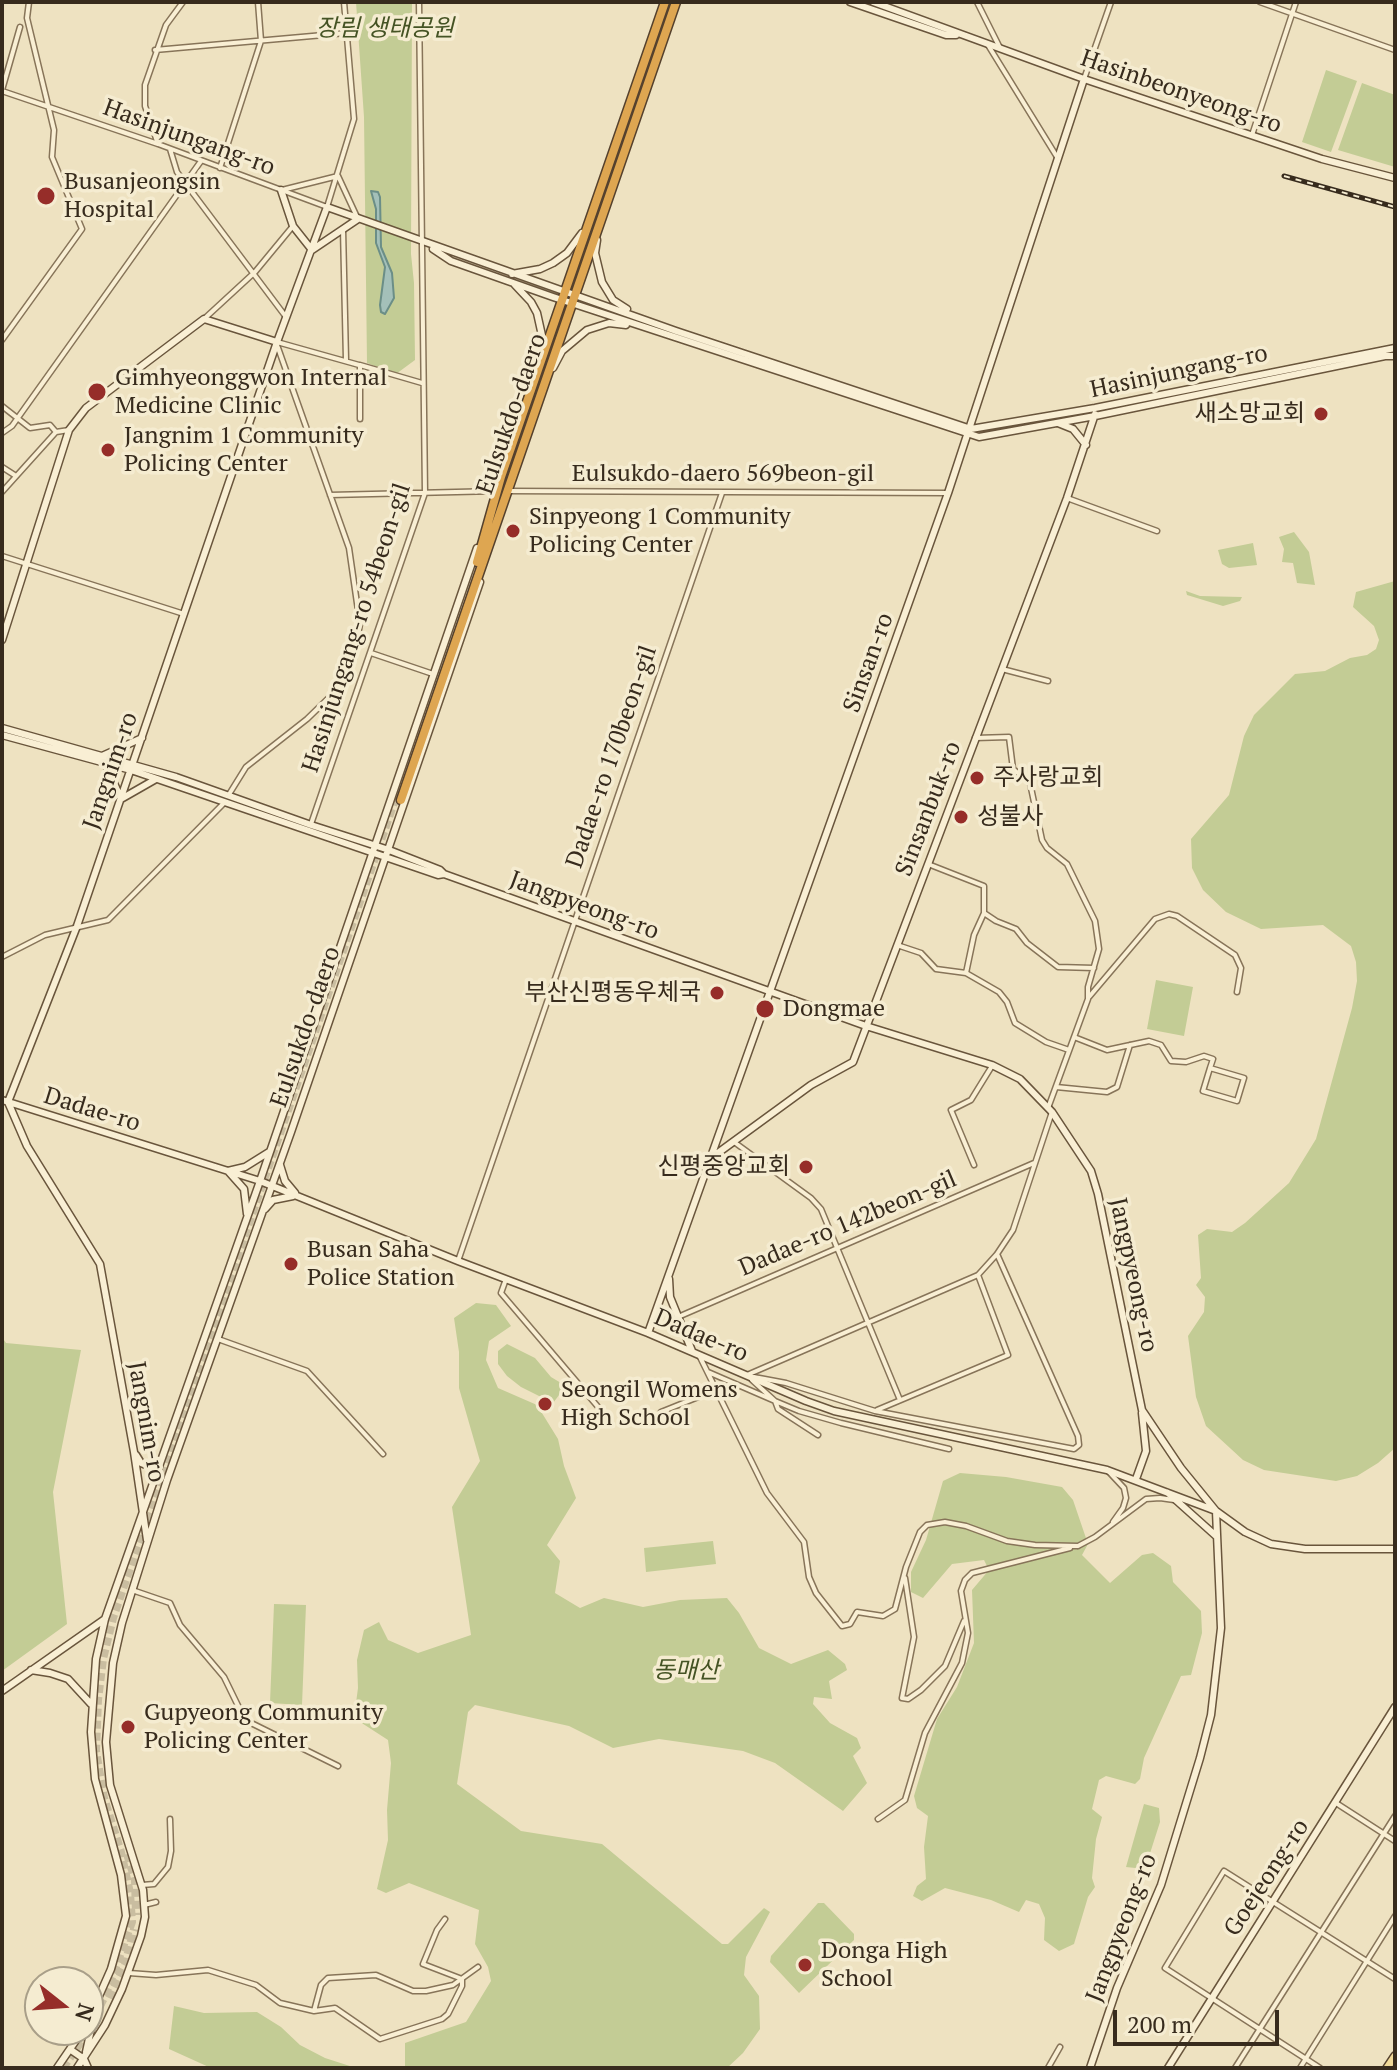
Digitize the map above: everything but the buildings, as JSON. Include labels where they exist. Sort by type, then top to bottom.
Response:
[{"type":"highway","name":"Eulsukdo-daero","points":[[502,491],[545,381],[589,223],[665,2]]},
{"type":"highway","name":"Eulsukdo-daero","points":[[488,534],[539,369],[598,229],[676,2]]},
{"type":"highway","points":[[399,798],[488,534]]},
{"type":"main road","points":[[1387,2068],[1395,2056]]},
{"type":"street","points":[[2,340],[82,229],[52,157],[54,130],[27,18],[29,2]]},
{"type":"street","points":[[158,144],[145,106],[145,85],[166,25],[183,2]]},
{"type":"street","points":[[220,168],[261,41],[258,2]]},
{"type":"street","name":"Jangnim-ro","points":[[147,1540],[100,1264],[4,1104],[77,926],[277,342],[338,176],[354,119],[344,2]]},
{"type":"street","name":"Hasinjungang-ro 54beon-gil","points":[[310,828],[425,493],[419,2]]},
{"type":"street","name":"Hasinbeonyeong-ro","points":[[850,2],[946,35],[958,35],[1322,159],[1395,178]]},
{"type":"street","name":"Hasinbeonyeong-ro","points":[[873,2],[948,27],[958,35]]},
{"type":"street","points":[[977,2],[1001,50]]},
{"type":"street","name":"Sinsan-ro","points":[[648,1333],[970,432],[1111,2]]},
{"type":"street","points":[[1260,2],[1395,50]]},
{"type":"street","points":[[1252,135],[1296,2]]},
{"type":"street","points":[[2,91],[20,27]]},
{"type":"street","points":[[155,50],[346,33]]},
{"type":"street","points":[[988,45],[1058,159]]},
{"type":"street","name":"Hasinjungang-ro","points":[[2,91],[158,144],[421,242]]},
{"type":"street","points":[[170,149],[177,172],[286,317]]},
{"type":"street","points":[[2,433],[12,426],[201,161]]},
{"type":"street","points":[[338,176],[361,220],[312,250],[293,226],[281,190],[338,176]]},
{"type":"street","points":[[512,274],[540,269],[553,263],[576,243],[589,223]]},
{"type":"street","points":[[2,640],[69,430],[86,408],[204,319],[255,272],[293,226]]},
{"type":"street","points":[[343,229],[346,360]]},
{"type":"street","points":[[598,229],[595,253],[602,282],[613,300],[635,320]]},
{"type":"street","points":[[421,242],[635,320],[989,436],[1095,416],[1385,352],[1395,356]]},
{"type":"street","points":[[421,242],[451,261],[513,283],[569,297]]},
{"type":"street","points":[[513,283],[531,302],[541,324],[543,340],[539,369]]},
{"type":"street","points":[[204,319],[422,383]]},
{"type":"street","points":[[545,381],[562,351],[573,339],[587,330],[609,323],[635,320]]},
{"type":"street","points":[[2,957],[45,935],[108,920],[227,799],[246,767],[307,719],[340,687],[354,658],[360,624],[349,548],[277,342]]},
{"type":"street","name":"Hasinjungang-ro","points":[[970,432],[1395,348]]},
{"type":"street","points":[[360,365],[360,419]]},
{"type":"street","points":[[2,406],[30,428],[50,425],[56,432]]},
{"type":"street","name":"Sinsanbuk-ro","points":[[711,1158],[811,1085],[850,1065],[1067,498],[1095,408]]},
{"type":"street","points":[[1058,423],[1073,429],[1086,445]]},
{"type":"street","points":[[2,492],[56,432],[69,430]]},
{"type":"street","points":[[2,467],[16,476]]},
{"type":"street","name":"Eulsukdo-daero 569beon-gil","points":[[330,495],[502,491],[948,493]]},
{"type":"street","name":"Dadae-ro 170beon-gil","points":[[458,1261],[722,493]]},
{"type":"street","points":[[1067,498],[1157,531]]},
{"type":"street","name":"Eulsukdo-daero","points":[[104,1985],[118,1949],[126,1908],[121,1875],[95,1779],[91,1705],[96,1659],[105,1619],[260,1181],[433,674],[488,534]]},
{"type":"street","name":"Eulsukdo-daero","points":[[77,2068],[105,2025],[141,1936],[142,1885],[110,1785],[106,1742],[113,1663],[122,1623],[147,1540],[489,557],[488,534]]},
{"type":"street","points":[[2,556],[184,614]]},
{"type":"street","points":[[371,653],[433,674]]},
{"type":"street","points":[[1002,669],[1048,681]]},
{"type":"street","name":"Jangpyeong-ro","points":[[2,728],[132,767],[373,848],[438,875],[444,874],[866,1026],[992,1065],[1020,1079],[1050,1110],[1091,1171],[1142,1410],[1181,1468],[1216,1511],[1221,1628],[1211,1715],[1161,1885],[1117,1988],[1090,2068]]},
{"type":"street","name":"Jangpyeong-ro","points":[[2,735],[103,759]]},
{"type":"street","points":[[747,1375],[978,1275],[997,1254],[1020,1214],[1056,1087],[1088,999],[1099,949],[1095,921],[1075,879],[1067,864],[1042,840],[1030,783],[1013,769],[1009,737],[975,738]]},
{"type":"street","points":[[142,738],[103,759],[121,799],[157,779]]},
{"type":"street","name":"Jangpyeong-ro","points":[[132,767],[157,779],[227,799]]},
{"type":"street","points":[[928,863],[984,886],[984,913],[974,935],[966,973]]},
{"type":"street","points":[[984,913],[1016,929],[1027,943],[1058,967],[1094,968]]},
{"type":"street","points":[[1088,999],[1155,919],[1169,914],[1177,916],[1235,955],[1241,968],[1237,992]]},
{"type":"street","points":[[897,945],[921,953],[936,969],[966,973],[999,992],[1007,1002],[1015,1023],[1046,1042],[1069,1050]]},
{"type":"street","points":[[1074,1037],[1107,1050],[1149,1041],[1161,1045],[1171,1061],[1186,1062],[1204,1056],[1213,1059],[1210,1068],[1203,1091],[1237,1101],[1244,1078],[1210,1068]]},
{"type":"street","points":[[1056,1087],[1107,1092],[1117,1087],[1130,1045]]},
{"type":"street","points":[[974,1165],[951,1110],[971,1100],[992,1065]]},
{"type":"street","name":"Dadae-ro","points":[[4,1104],[260,1181],[648,1333],[834,1411],[1107,1470],[1216,1511],[1256,1538],[1286,1547],[1395,1549]]},
{"type":"street","points":[[734,1142],[817,1203],[900,1400]]},
{"type":"street","points":[[247,1216],[244,1189],[228,1171],[245,1167],[269,1152]]},
{"type":"street","points":[[263,1211],[273,1200],[297,1196],[285,1181],[280,1163]]},
{"type":"street","name":"Dadae-ro 142beon-gil","points":[[678,1317],[1034,1163]]},
{"type":"street","points":[[747,1375],[786,1383],[875,1411],[1074,1449],[1079,1445],[1078,1436],[997,1254]]},
{"type":"street","points":[[875,1411],[1008,1355],[978,1275]]},
{"type":"street","points":[[669,1276],[670,1297],[695,1353],[767,1493],[804,1542],[809,1577],[816,1593],[837,1621],[846,1627],[857,1612],[883,1616],[891,1613],[920,1532],[927,1525],[945,1522],[1007,1541],[1078,1546]]},
{"type":"street","points":[[507,1278],[501,1293],[599,1408]]},
{"type":"street","points":[[218,1339],[307,1371],[383,1454]]},
{"type":"street","points":[[706,1371],[775,1401],[841,1423],[949,1449]]},
{"type":"street","points":[[747,1375],[775,1401],[778,1409],[818,1435]]},
{"type":"street","points":[[661,1412],[733,1382]]},
{"type":"street","points":[[1136,1479],[1146,1451],[1142,1410]]},
{"type":"street","points":[[134,1452],[141,1463],[151,1467],[159,1465]]},
{"type":"street","points":[[1107,1470],[1124,1488],[1126,1498],[1111,1525]]},
{"type":"street","points":[[1162,1489],[1217,1537]]},
{"type":"street","points":[[878,1819],[905,1800],[925,1733],[962,1663],[968,1633],[961,1591],[965,1580],[972,1573],[1078,1546],[1146,1499],[1177,1501]]},
{"type":"street","points":[[904,1576],[914,1637],[902,1698],[908,1699],[921,1690],[945,1666],[965,1619]]},
{"type":"street","points":[[132,1590],[170,1603],[180,1625],[224,1677],[245,1720],[338,1766]]},
{"type":"street","points":[[2,1691],[105,1619],[122,1623]]},
{"type":"street","points":[[31,1670],[68,1679],[91,1705]]},
{"type":"street","name":"Goejeong-ro","points":[[1168,2068],[1392,1720],[1395,1707]]},
{"type":"street","points":[[1336,1803],[1395,1841]]},
{"type":"street","points":[[1235,2068],[1395,1816]]},
{"type":"street","points":[[142,1885],[154,1884],[168,1867],[170,1819]]},
{"type":"street","points":[[1320,2068],[1165,1968],[1224,1871],[1395,1979]]},
{"type":"street","points":[[144,1905],[156,1902]]},
{"type":"street","points":[[1300,2068],[1395,1916]]},
{"type":"street","points":[[445,1919],[423,1964],[462,1979]]},
{"type":"street","points":[[314,2011],[321,1985],[336,1977],[376,1975],[413,1991],[440,1989],[478,1967]]},
{"type":"street","points":[[128,1973],[156,1975],[208,1970],[256,1985],[280,2003],[314,2011],[335,2008],[380,2039],[442,2019],[448,2014],[462,1986],[462,1979]]},
{"type":"street","points":[[57,2068],[73,2046]]},
{"type":"street","points":[[84,2059],[87,2046]]},
{"type":"street","points":[[1048,2068],[1060,2047]]},
{"type":"street","points":[[71,2050],[84,2059],[88,2068]]},
{"type":"green space","name":"장림 생태공원","points":[[356,2],[412,2],[411,254],[415,360],[396,374],[367,363],[364,117]]},
{"type":"green space","points":[[1326,70],[1357,81],[1331,152],[1302,142]]},
{"type":"green space","points":[[1362,83],[1395,95],[1395,167],[1338,150]]},
{"type":"green space","points":[[1294,532],[1309,552],[1315,585],[1297,583],[1293,563],[1282,562],[1284,549],[1279,537]]},
{"type":"green space","points":[[1253,543],[1257,565],[1229,568],[1222,564],[1218,550]]},
{"type":"green space","points":[[1395,581],[1395,1448],[1357,1476],[1336,1481],[1264,1470],[1243,1460],[1206,1426],[1196,1397],[1188,1336],[1204,1312],[1205,1297],[1196,1285],[1201,1278],[1198,1235],[1207,1229],[1232,1232],[1245,1223],[1289,1183],[1316,1139],[1352,1008],[1357,981],[1356,962],[1351,946],[1323,925],[1261,929],[1226,912],[1203,890],[1192,868],[1191,839],[1229,795],[1244,736],[1254,715],[1295,674],[1325,671],[1376,649],[1379,640],[1374,626],[1353,607],[1356,592]]},
{"type":"green space","points":[[1186,591],[1200,596],[1242,597],[1240,601],[1223,606],[1187,595]]},
{"type":"green space","points":[[1156,980],[1193,987],[1184,1036],[1147,1029]]},
{"type":"green space","name":"동매산","points":[[476,1303],[496,1305],[511,1326],[489,1341],[486,1360],[498,1388],[537,1405],[558,1439],[576,1498],[547,1545],[560,1561],[555,1593],[580,1608],[604,1598],[643,1607],[680,1600],[727,1598],[759,1648],[791,1664],[828,1650],[845,1664],[847,1670],[829,1681],[832,1699],[814,1697],[813,1704],[830,1723],[857,1738],[861,1748],[853,1756],[867,1783],[843,1811],[775,1763],[743,1751],[659,1739],[613,1748],[569,1726],[475,1705],[468,1712],[457,1784],[521,1831],[602,1844],[722,1944],[728,1944],[764,1908],[770,1912],[746,1957],[744,1975],[759,1996],[760,2029],[743,2053],[727,2068],[405,2068],[405,2043],[466,2022],[491,1981],[488,1967],[475,1944],[479,1910],[409,1883],[386,1893],[377,1889],[388,1840],[391,1763],[388,1740],[354,1718],[358,1688],[357,1660],[364,1630],[379,1622],[388,1640],[418,1653],[471,1635],[452,1507],[480,1461],[459,1388],[459,1352],[454,1318]]},
{"type":"green space","points":[[2,1337],[6,1343],[81,1350],[53,1492],[67,1624],[2,1671]]},
{"type":"green space","points":[[507,1344],[535,1358],[551,1377],[566,1386],[553,1403],[507,1376],[498,1364],[498,1351]]},
{"type":"green space","points":[[960,1473],[1062,1487],[1073,1500],[1088,1544],[1082,1555],[1110,1583],[1142,1555],[1153,1553],[1171,1566],[1173,1582],[1201,1611],[1202,1633],[1191,1675],[1181,1676],[1144,1758],[1140,1779],[1135,1784],[1106,1776],[1099,1780],[1092,1809],[1102,1817],[1092,1878],[1095,1887],[1088,1897],[1074,1944],[1059,1951],[1044,1940],[1045,1918],[1039,1904],[1026,1900],[1019,1912],[991,1900],[945,1888],[922,1901],[913,1896],[917,1886],[926,1879],[924,1847],[928,1816],[917,1808],[914,1796],[937,1719],[957,1687],[974,1643],[972,1590],[989,1570],[984,1560],[952,1564],[923,1598],[911,1592],[911,1572],[926,1540],[943,1481]]},
{"type":"green space","points":[[713,1541],[716,1564],[646,1572],[644,1548]]},
{"type":"green space","points":[[274,1604],[306,1605],[302,1705],[270,1703]]},
{"type":"green space","points":[[1144,1804],[1159,1808],[1160,1822],[1145,1869],[1126,1867]]},
{"type":"green space","points":[[818,1903],[824,1903],[854,1934],[854,1940],[799,1993],[770,1962],[771,1956]]},
{"type":"green space","points":[[174,2006],[204,2013],[257,2012],[281,2027],[300,2045],[325,2058],[356,2068],[211,2068],[169,2049]]},
{"type":"water","points":[[371,191],[378,192],[380,197],[381,247],[392,273],[394,298],[385,314],[381,312],[380,305],[385,267],[376,243],[376,209]]},
{"type":"tunnel","points":[[63,2068],[85,2036],[106,1994],[132,1922],[130,1893],[104,1798],[96,1751],[103,1659],[113,1618],[396,797]]},
{"type":"tunnel","points":[[127,1854],[135,1880],[136,1915]]},
{"type":"tunnel","points":[[109,1998],[125,1965],[134,1929]]},
{"type":"railway","points":[[1284,176],[1395,207]]},
{"type":"place","name":"Busanjeongsin Hospital","points":[[46,196]]},
{"type":"place","name":"Gimhyeonggwon Internal Medicine Clinic","points":[[97,392]]},
{"type":"place","name":"새소망교회","points":[[1321,414]]},
{"type":"place","name":"Jangnim 1 Community Policing Center","points":[[108,450]]},
{"type":"place","name":"Sinpyeong 1 Community Policing Center","points":[[513,531]]},
{"type":"place","name":"주사랑교회","points":[[977,778]]},
{"type":"place","name":"성불사","points":[[961,817]]},
{"type":"place","name":"부산신평동우체국","points":[[717,993]]},
{"type":"place","name":"Dongmae","points":[[765,1009]]},
{"type":"place","name":"신평중앙교회","points":[[806,1167]]},
{"type":"place","name":"Busan Saha Police Station","points":[[291,1264]]},
{"type":"place","name":"Seongil Womens High School","points":[[545,1404]]},
{"type":"place","name":"Gupyeong Community Policing Center","points":[[128,1727]]},
{"type":"place","name":"Donga High School","points":[[805,1965]]}]
